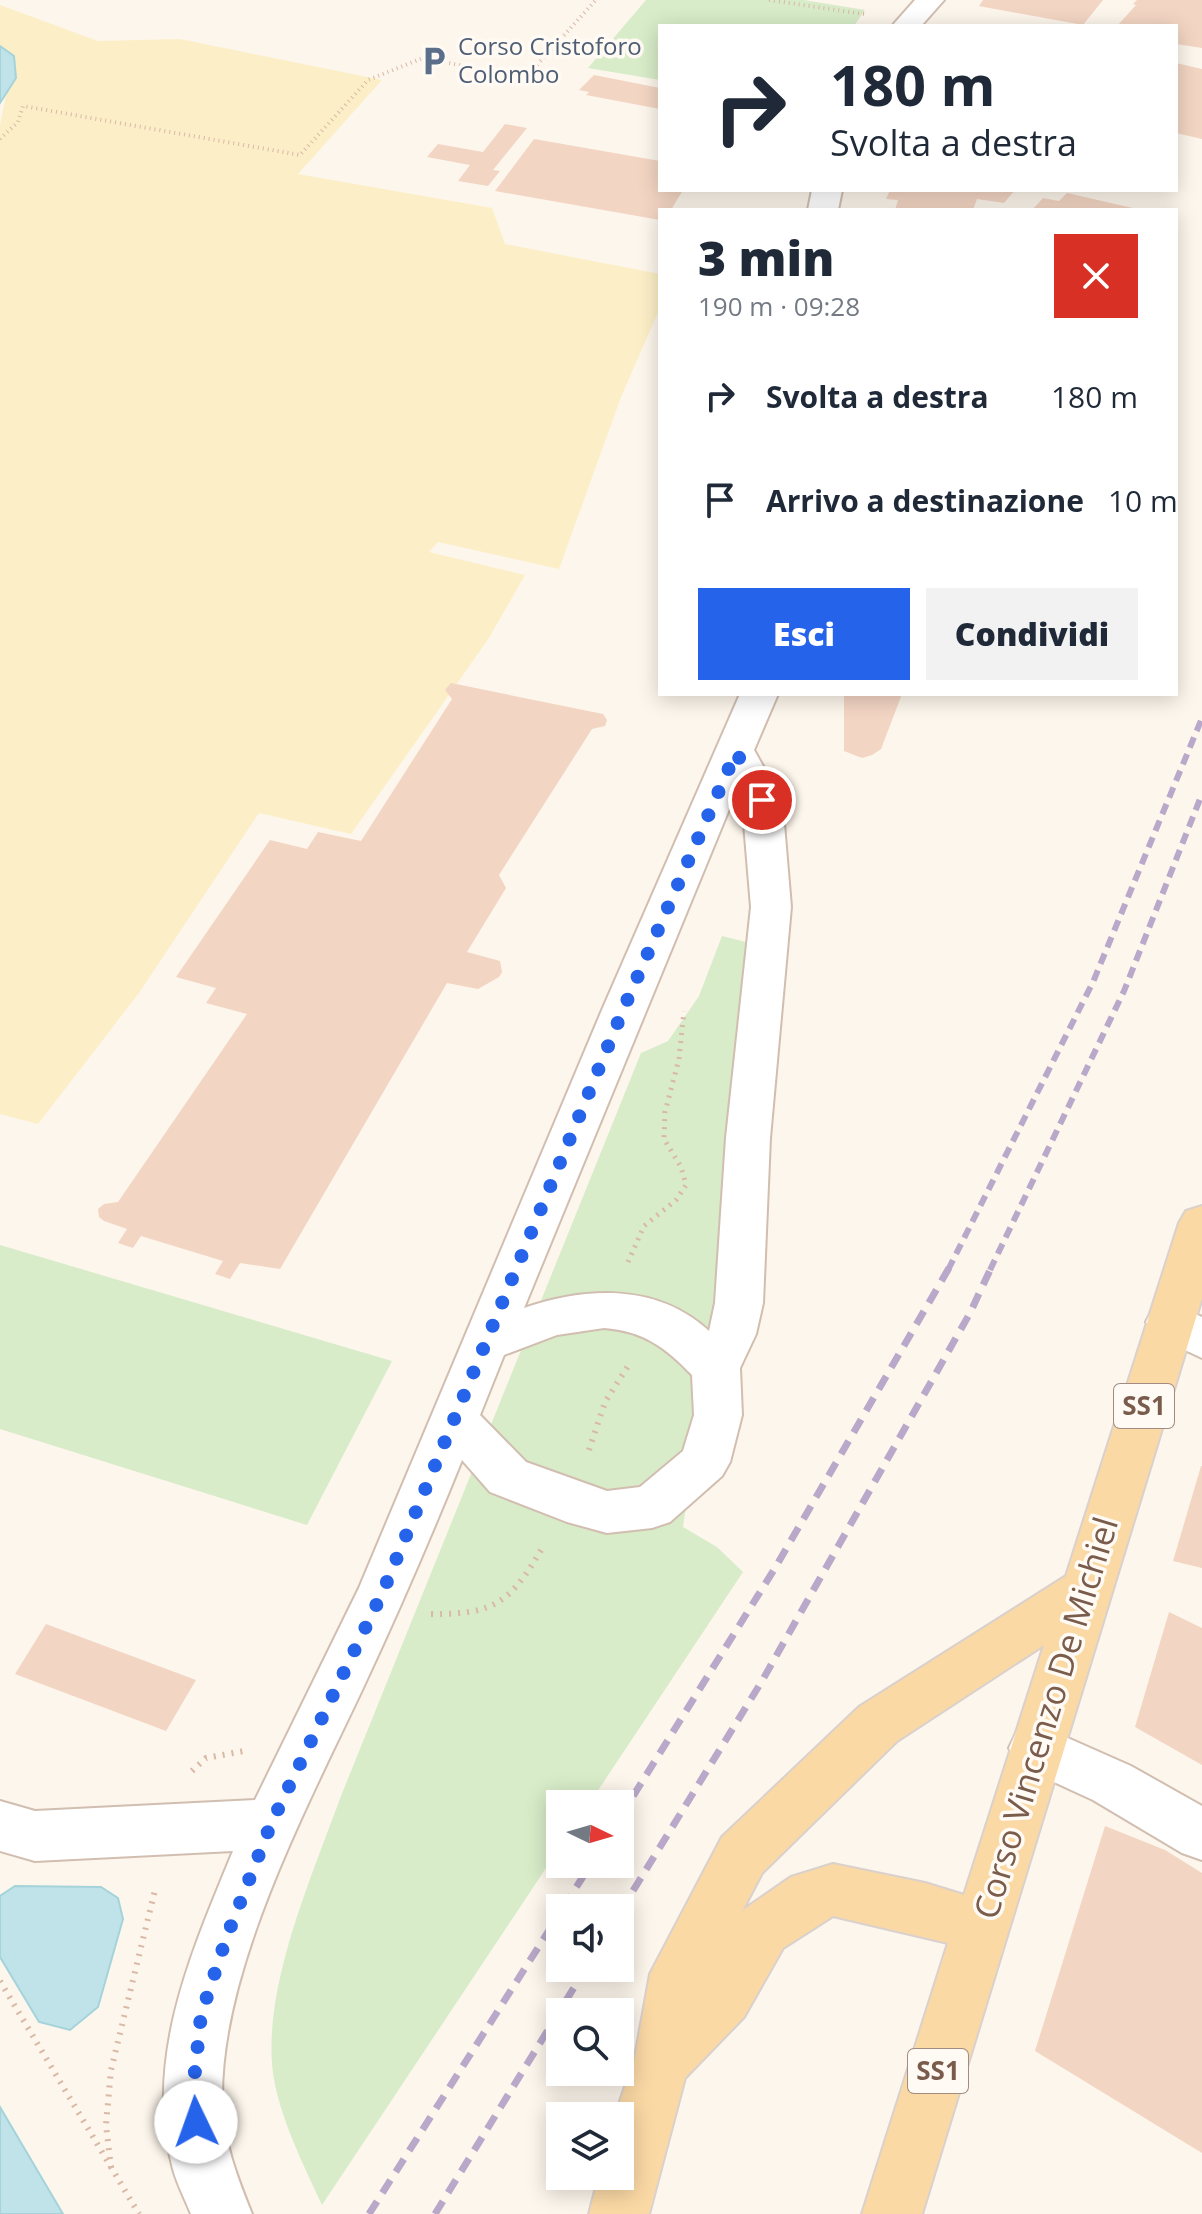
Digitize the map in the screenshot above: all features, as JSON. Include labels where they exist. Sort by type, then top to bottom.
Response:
[{"type":"main road","name":"Corso Vincenzo De Michiel","points":[[892,2214],[1086,1590],[1186,1330],[1202,1223]]},
{"type":"main road","points":[[619,2214],[653,2084],[664,2058],[679,1974],[742,1855],[878,1724],[1086,1590]]},
{"type":"main road","points":[[664,2058],[724,1997],[763,1929],[811,1896],[833,1890],[856,1893],[925,1909],[981,1927]]},
{"type":"street","points":[[908,24],[930,0]]},
{"type":"street","points":[[222,2214],[203,2169],[192,2099],[201,2015],[227,1936],[271,1824],[384,1589],[623,1010],[748,722]]},
{"type":"street","points":[[454,1419],[508,1477],[585,1507],[607,1512],[652,1507],[705,1462],[718,1415],[716,1368],[732,1334],[739,1303],[748,1138],[771,907],[762,800],[748,722]]},
{"type":"street","points":[[487,1342],[527,1324],[587,1308],[644,1315],[677,1330],[716,1368]]},
{"type":"street","points":[[1036,1748],[1112,1783],[1202,1835]]},
{"type":"street","points":[[0,1826],[35,1836],[271,1824]]},
{"type":"path","points":[[0,139],[18,122],[23,106],[300,155],[368,80],[423,58],[525,78],[596,0]]},
{"type":"path","points":[[769,0],[873,16]]},
{"type":"path","points":[[0,1981],[139,2214]]},
{"type":"green space","points":[[646,0],[804,0],[865,10],[855,24],[658,24],[658,80],[588,68]]},
{"type":"green space","points":[[722,936],[750,943],[714,1307],[683,1527],[717,1547],[743,1572],[598,1790],[546,1790],[546,1868],[322,2205],[286,2123],[273,2073],[275,2005],[292,1933],[341,1796],[641,1053],[668,1041],[699,996]]},
{"type":"green space","points":[[0,1245],[392,1361],[307,1525],[0,1429]]},
{"type":"sand","points":[[0,5],[98,41],[180,39],[382,80],[298,174],[492,208],[505,244],[658,274],[658,313],[621,397],[559,569],[438,542],[429,552],[525,575],[489,638],[351,834],[259,813],[139,993],[38,1124],[0,1114],[0,125],[14,56],[0,50]]},
{"type":"water","points":[[0,46],[14,56],[16,78],[0,103]]},
{"type":"water","points":[[15,1886],[101,1887],[118,1898],[123,1919],[98,2007],[70,2030],[39,2022],[0,1957],[0,1896]]},
{"type":"water","points":[[0,2107],[63,2214],[0,2214]]},
{"type":"building","points":[[983,0],[1103,0],[1084,24],[979,6]]},
{"type":"building","points":[[1137,0],[1202,0],[1202,48],[1178,44],[1178,24],[1119,24],[1136,5],[1133,4]]},
{"type":"building","points":[[1178,63],[1202,69],[1202,139],[1178,133]]},
{"type":"building","points":[[594,75],[658,88],[658,109],[586,95],[589,92],[579,90]]},
{"type":"building","points":[[505,124],[527,128],[493,170],[500,171],[488,186],[458,181],[470,165],[427,157],[438,144],[483,152]]},
{"type":"building","points":[[534,139],[658,161],[658,192],[682,192],[672,208],[658,208],[658,220],[495,191]]},
{"type":"building","points":[[889,192],[1013,192],[1004,203],[977,199],[974,208],[896,208],[898,200],[886,199]]},
{"type":"building","points":[[1067,193],[1133,208],[1034,208],[1043,198],[1059,201]]},
{"type":"building","points":[[451,683],[603,714],[607,720],[605,726],[592,729],[499,875],[506,888],[467,952],[500,961],[502,972],[478,989],[447,983],[280,1269],[240,1263],[230,1279],[215,1274],[223,1261],[141,1236],[133,1248],[118,1243],[127,1229],[104,1221],[99,1217],[98,1209],[104,1204],[118,1202],[247,1014],[206,1003],[216,988],[176,977],[270,840],[307,849],[318,832],[361,841],[452,699],[445,690]]},
{"type":"building","points":[[844,696],[901,696],[881,749],[862,758],[844,751]]},
{"type":"building","points":[[1202,1466],[1202,1568],[1173,1561]]},
{"type":"building","points":[[1169,1612],[1202,1628],[1202,1765],[1135,1727]]},
{"type":"building","points":[[46,1624],[196,1680],[166,1731],[15,1674]]},
{"type":"building","points":[[1105,1826],[1165,1850],[1202,1873],[1202,2153],[1035,2051]]},
{"type":"railway","points":[[948,1270],[1093,982],[1202,718]]},
{"type":"railway","points":[[990,1270],[1124,991],[1202,794]]},
{"type":"railway","points":[[634,1795],[775,1568],[949,1268]]},
{"type":"railway","points":[[631,1894],[762,1681],[970,1313],[991,1268]]},
{"type":"railway","points":[[572,1894],[582,1878]]},
{"type":"railway","points":[[369,2214],[546,1935]]},
{"type":"railway","points":[[435,2214],[577,1982]]},
{"type":"place","name":"Corso Cristoforo Colombo","points":[[434,61]]},
{"type":"route","points":[[196,2122],[192,2099],[201,2015],[227,1936],[271,1824],[384,1589],[623,1010],[736,752],[762,800]]}]
